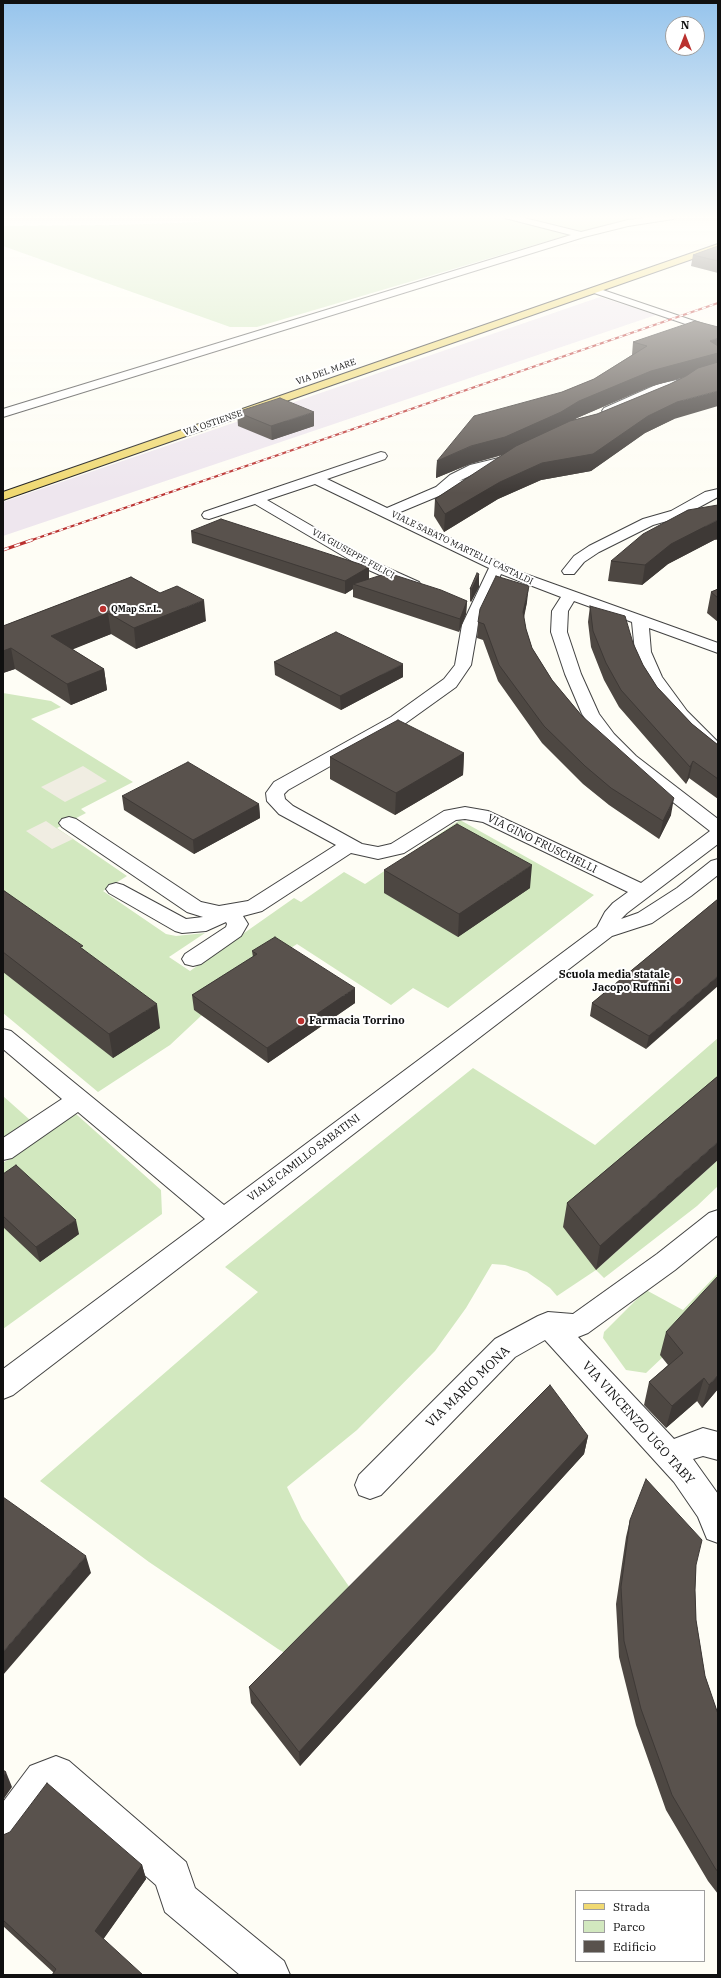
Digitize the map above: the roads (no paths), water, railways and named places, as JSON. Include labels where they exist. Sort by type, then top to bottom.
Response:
[{"type":"main road","name":"VIA DEL MARE","points":[[268,392],[514,308]]},
{"type":"main road","name":"VIA OSTIENSE","points":[[3,496],[547,308]]},
{"type":"street","points":[[3,413],[343,308]]},
{"type":"street","points":[[649,308],[718,332]]},
{"type":"street","points":[[599,419],[669,394],[696,378]]},
{"type":"street","points":[[388,513],[440,490],[471,482],[493,472],[507,460],[521,453]]},
{"type":"street","points":[[209,515],[381,456]]},
{"type":"street","name":"VIALE SABATO MARTELLI CASTALDI","points":[[316,479],[497,567],[542,586],[640,621],[717,646]]},
{"type":"street","points":[[569,571],[579,559],[594,549],[648,522],[676,514],[715,492]]},
{"type":"street","name":"VIA GIUSEPPE FELICI","points":[[256,499],[367,564],[429,592]]},
{"type":"street","points":[[542,586],[569,571],[603,560],[663,527],[669,523],[676,514]]},
{"type":"street","name":"VIA GINO FRUSCHELLI","points":[[497,567],[469,609],[469,629],[463,664],[456,676],[446,686],[397,721],[286,782],[275,793],[276,801],[283,808],[350,845],[372,852],[392,851],[451,815],[480,815],[488,817],[643,892]]},
{"type":"street","points":[[570,596],[560,611],[558,632],[580,692],[597,723],[615,745],[630,760],[718,828]]},
{"type":"street","points":[[640,621],[643,652],[654,678],[680,715],[718,752]]},
{"type":"street","points":[[69,823],[194,907],[209,912],[229,912],[255,906],[350,845]]},
{"type":"street","name":"VIALE CAMILLO SABATINI","points":[[606,931],[612,916],[620,908],[718,835]]},
{"type":"street","name":"VIALE CAMILLO SABATINI","points":[[3,1386],[606,931],[645,918],[684,892],[718,865]]},
{"type":"street","points":[[116,889],[182,926],[206,924],[229,912]]},
{"type":"street","points":[[193,960],[234,931],[238,924],[229,912]]},
{"type":"street","points":[[3,1037],[223,1219]]},
{"type":"street","points":[[3,1151],[78,1100]]},
{"type":"street","points":[[548,1324],[563,1326],[578,1325],[666,1262],[718,1220]]},
{"type":"street","name":"VIA VINCENZO UGO TABY","points":[[548,1324],[669,1454],[700,1493],[718,1528]]},
{"type":"street","name":"VIA MARIO MONA","points":[[370,1486],[505,1348],[548,1324]]},
{"type":"street","points":[[669,1454],[703,1442],[718,1446]]},
{"type":"street","points":[[3,1832],[43,1779],[56,1774],[173,1875],[178,1900],[270,1975]]},
{"type":"railway","points":[[29,541],[703,308]]},
{"type":"railway","points":[[3,550],[32,540]]},
{"type":"place","name":"QMap S.r.L.","points":[[103,609]]},
{"type":"place","name":"Scuola media statale Jacopo Ruffini","points":[[678,981]]},
{"type":"place","name":"Farmacia Torrino","points":[[301,1021]]}]
